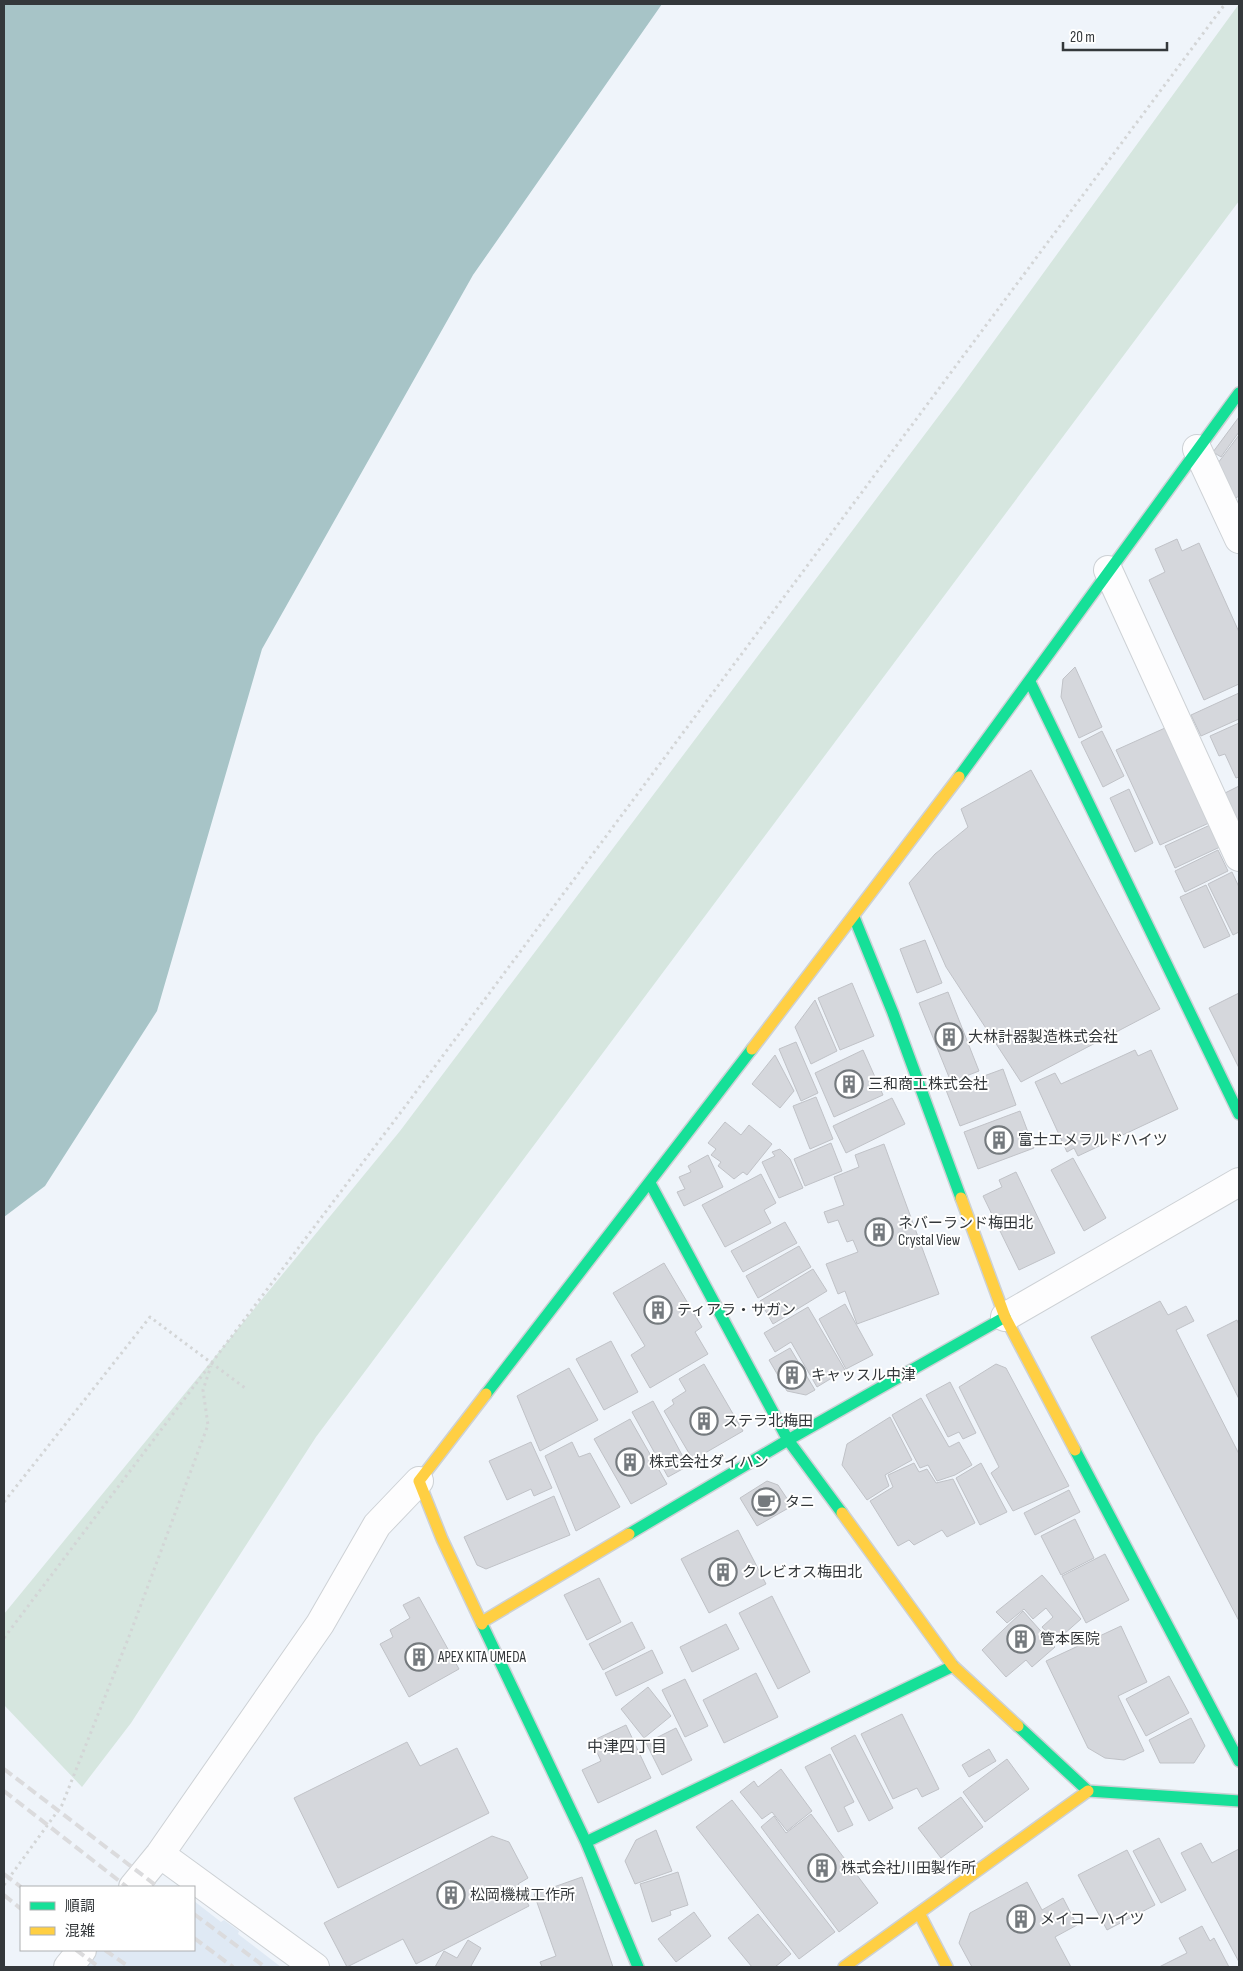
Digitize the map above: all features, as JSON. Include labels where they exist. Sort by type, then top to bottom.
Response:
[{"type":"street","points":[[134,1886],[160,1854],[320,1624],[377,1526],[419,1481],[854,917],[1030,682],[1108,570],[1239,393]]},
{"type":"street","points":[[1197,449],[1239,540]]},
{"type":"street","points":[[1108,570],[1239,857]]},
{"type":"street","points":[[1030,682],[1239,1114]]},
{"type":"street","points":[[854,917],[893,1013],[1004,1317],[1239,1761]]},
{"type":"street","points":[[482,1622],[788,1440],[1239,1182]]},
{"type":"street","points":[[650,1183],[788,1440],[953,1666],[1088,1791],[1239,1801]]},
{"type":"street","points":[[419,1481],[442,1539],[586,1842],[638,1967]]},
{"type":"street","points":[[586,1842],[953,1666]]},
{"type":"street","points":[[844,1967],[1088,1791]]},
{"type":"street","points":[[160,1854],[315,1967]]},
{"type":"street","points":[[919,1913],[947,1967]]},
{"type":"street","points":[[68,1967],[81,1951]]},
{"type":"path","points":[[4,1638],[212,1363],[1225,4]]},
{"type":"path","points":[[4,1502],[150,1317],[245,1388]]},
{"type":"path","points":[[4,1885],[62,1806],[130,1634],[208,1425],[203,1390],[212,1363]]},
{"type":"shaded area","points":[[1239,4],[1239,201],[316,1437],[131,1723],[82,1787],[4,1705],[4,1614],[400,1131],[959,389]]},
{"type":"shaded area","points":[[195,1902],[221,1922],[224,1920],[239,1931],[238,1934],[281,1967],[76,1967],[90,1951],[195,1951]]},
{"type":"water","points":[[4,4],[662,4],[473,275],[262,649],[157,1011],[45,1186],[4,1217]]},
{"type":"building","points":[[1239,417],[1239,432],[1221,457],[1213,452]]},
{"type":"building","points":[[1239,435],[1239,496],[1234,499],[1218,463]]},
{"type":"building","points":[[1177,539],[1182,551],[1199,543],[1239,632],[1239,684],[1204,700],[1149,580],[1165,572],[1155,549]]},
{"type":"building","points":[[1075,667],[1102,727],[1079,738],[1061,697],[1063,679]]},
{"type":"building","points":[[1239,693],[1239,719],[1201,736],[1191,715]]},
{"type":"building","points":[[1239,723],[1239,777],[1236,778],[1225,754],[1219,756],[1210,736]]},
{"type":"building","points":[[1165,728],[1209,823],[1160,845],[1116,750]]},
{"type":"building","points":[[1102,731],[1124,776],[1103,787],[1081,742]]},
{"type":"building","points":[[1031,770],[1160,1009],[1021,1082],[946,967],[909,883],[935,854],[968,827],[961,809]]},
{"type":"building","points":[[1239,786],[1239,832],[1221,795]]},
{"type":"building","points":[[1129,789],[1153,843],[1135,852],[1110,798]]},
{"type":"building","points":[[1210,825],[1220,847],[1175,868],[1165,846]]},
{"type":"building","points":[[1218,850],[1228,871],[1185,892],[1175,871]]},
{"type":"building","points":[[1232,872],[1239,887],[1239,932],[1233,935],[1208,884]]},
{"type":"building","points":[[1206,885],[1230,936],[1204,948],[1180,897]]},
{"type":"building","points":[[925,940],[942,983],[917,993],[900,949]]},
{"type":"building","points":[[852,983],[874,1036],[840,1050],[818,998]]},
{"type":"building","name":"大林計器製造株式会社","points":[[948,992],[979,1071],[951,1082],[919,1003]]},
{"type":"building","points":[[1239,993],[1239,1068],[1209,1008]]},
{"type":"building","points":[[815,1000],[837,1051],[811,1064],[795,1027]]},
{"type":"building","points":[[796,1042],[818,1093],[801,1101],[779,1049]]},
{"type":"building","name":"三和商工株式会社","points":[[863,1050],[883,1095],[834,1117],[815,1073]]},
{"type":"building","points":[[1135,1050],[1138,1056],[1151,1050],[1178,1109],[1078,1156],[1074,1148],[1067,1152],[1035,1082],[1055,1073],[1061,1084]]},
{"type":"building","points":[[775,1055],[794,1091],[780,1108],[752,1084]]},
{"type":"building","points":[[1003,1069],[1016,1105],[960,1126],[946,1090]]},
{"type":"building","points":[[816,1097],[833,1139],[810,1149],[793,1106]]},
{"type":"building","points":[[892,1098],[905,1124],[846,1153],[833,1126]]},
{"type":"building","name":"富士エメラルドハイツ","points":[[1020,1111],[1034,1148],[978,1169],[964,1132]]},
{"type":"building","points":[[725,1122],[741,1135],[749,1125],[772,1144],[747,1175],[743,1172],[734,1179],[718,1166],[721,1162],[711,1155],[716,1149],[708,1143]]},
{"type":"building","points":[[831,1143],[842,1171],[805,1186],[794,1159]]},
{"type":"building","name":"ネバーランド梅田北 Crystal View","points":[[884,1144],[939,1294],[857,1324],[845,1291],[838,1294],[826,1264],[858,1252],[853,1240],[847,1242],[838,1220],[828,1223],[824,1212],[844,1205],[834,1177],[859,1167],[855,1155]]},
{"type":"building","points":[[780,1149],[790,1159],[803,1188],[779,1198],[762,1162],[775,1156],[772,1152]]},
{"type":"building","points":[[708,1155],[723,1187],[684,1206],[677,1192],[685,1189],[679,1177],[691,1172],[688,1166]]},
{"type":"building","points":[[1073,1158],[1106,1218],[1084,1231],[1051,1170]]},
{"type":"building","points":[[1016,1172],[1055,1253],[1019,1270],[983,1196],[1002,1187],[999,1180]]},
{"type":"building","points":[[761,1174],[776,1203],[764,1210],[771,1223],[725,1247],[702,1205]]},
{"type":"building","points":[[785,1222],[797,1243],[743,1272],[731,1251]]},
{"type":"building","points":[[799,1246],[811,1267],[758,1298],[746,1276]]},
{"type":"building","name":"ティアラ・サガン","points":[[664,1263],[702,1327],[695,1332],[708,1354],[650,1388],[631,1355],[645,1346],[613,1293]]},
{"type":"building","points":[[813,1269],[827,1291],[773,1324],[760,1301]]},
{"type":"building","points":[[1160,1301],[1168,1315],[1186,1306],[1194,1321],[1176,1330],[1239,1454],[1239,1621],[1091,1337]]},
{"type":"building","points":[[845,1304],[873,1355],[846,1369],[819,1319]]},
{"type":"building","points":[[808,1307],[845,1370],[817,1387],[791,1342],[775,1352],[764,1333]]},
{"type":"building","points":[[1237,1320],[1239,1325],[1239,1399],[1207,1335]]},
{"type":"building","points":[[611,1341],[638,1392],[604,1410],[576,1359]]},
{"type":"building","name":"キャッスル中津","points":[[790,1348],[815,1390],[806,1395],[787,1391],[769,1360]]},
{"type":"building","name":"ステラ北梅田","points":[[704,1364],[743,1431],[693,1460],[664,1411],[674,1404],[672,1400],[686,1391],[679,1379]]},
{"type":"building","points":[[996,1364],[1006,1368],[1069,1486],[1013,1511],[991,1473],[999,1467],[959,1387]]},
{"type":"building","points":[[569,1368],[598,1420],[540,1451],[517,1396]]},
{"type":"building","points":[[950,1382],[976,1433],[963,1439],[959,1432],[948,1437],[926,1395]]},
{"type":"building","points":[[921,1398],[949,1447],[959,1442],[972,1465],[955,1475],[937,1481],[928,1465],[920,1468],[892,1415]]},
{"type":"building","points":[[653,1401],[688,1466],[668,1477],[632,1412]]},
{"type":"building","points":[[890,1417],[912,1460],[885,1475],[889,1486],[867,1500],[842,1465],[847,1444]]},
{"type":"building","name":"株式会社ダイハン","points":[[630,1419],[667,1484],[631,1504],[594,1439]]},
{"type":"building","points":[[531,1442],[552,1488],[534,1496],[531,1489],[507,1500],[489,1461]]},
{"type":"building","points":[[572,1442],[579,1457],[590,1453],[620,1507],[576,1531],[545,1456]]},
{"type":"building","points":[[914,1463],[919,1472],[927,1469],[936,1483],[953,1479],[975,1523],[947,1537],[942,1530],[914,1545],[909,1540],[898,1546],[870,1501],[893,1487],[888,1475]]},
{"type":"building","points":[[981,1463],[1007,1512],[980,1525],[956,1478]]},
{"type":"building","name":"タニ","points":[[767,1481],[778,1485],[792,1506],[757,1526],[740,1498]]},
{"type":"building","points":[[1069,1490],[1080,1512],[1035,1535],[1024,1513]]},
{"type":"building","points":[[554,1496],[570,1535],[486,1569],[477,1565],[464,1537]]},
{"type":"building","points":[[1075,1519],[1094,1558],[1061,1575],[1041,1536]]},
{"type":"building","name":"クレビオス梅田北","points":[[738,1530],[766,1584],[709,1613],[681,1559]]},
{"type":"building","points":[[1105,1554],[1129,1600],[1086,1623],[1062,1576]]},
{"type":"building","points":[[1042,1575],[1081,1619],[1055,1642],[1042,1627],[1053,1617],[1046,1608],[1033,1619],[1024,1609],[1007,1623],[996,1612]]},
{"type":"building","points":[[599,1578],[621,1622],[587,1640],[564,1595]]},
{"type":"building","points":[[772,1596],[810,1672],[778,1689],[739,1613]]},
{"type":"building","name":"APEX KITA UMEDA","points":[[419,1597],[459,1669],[409,1697],[380,1644],[393,1637],[390,1630],[410,1618],[403,1605]]},
{"type":"building","name":"管本医院","points":[[1023,1611],[1055,1647],[1032,1667],[1026,1660],[1006,1677],[982,1650]]},
{"type":"building","points":[[632,1622],[645,1648],[603,1670],[589,1644]]},
{"type":"building","points":[[726,1624],[739,1649],[692,1672],[680,1647]]},
{"type":"building","points":[[1121,1626],[1147,1682],[1118,1696],[1144,1751],[1124,1760],[1105,1758],[1088,1748],[1046,1661]]},
{"type":"building","points":[[652,1650],[663,1673],[616,1696],[605,1673]]},
{"type":"building","points":[[756,1673],[778,1717],[724,1743],[703,1700]]},
{"type":"building","points":[[1169,1676],[1189,1713],[1146,1736],[1126,1699]]},
{"type":"building","points":[[685,1679],[708,1726],[685,1737],[662,1690]]},
{"type":"building","points":[[648,1687],[671,1716],[644,1738],[621,1709]]},
{"type":"building","points":[[902,1714],[939,1789],[922,1797],[917,1788],[893,1799],[861,1734]]},
{"type":"building","points":[[1191,1718],[1205,1746],[1194,1763],[1160,1763],[1149,1740]]},
{"type":"building","points":[[626,1725],[651,1778],[598,1803],[582,1770],[601,1761],[592,1741]]},
{"type":"building","points":[[676,1728],[692,1760],[662,1775],[646,1743]]},
{"type":"building","points":[[855,1735],[893,1808],[869,1821],[831,1748]]},
{"type":"building","points":[[407,1742],[420,1766],[457,1748],[489,1813],[338,1888],[294,1798]]},
{"type":"building","points":[[989,1749],[996,1761],[969,1777],[962,1765]]},
{"type":"building","points":[[830,1754],[854,1802],[844,1807],[853,1825],[838,1832],[805,1767]]},
{"type":"building","points":[[1007,1759],[1029,1789],[985,1822],[963,1792]]},
{"type":"building","points":[[781,1769],[812,1811],[787,1831],[772,1812],[762,1819],[740,1792],[754,1781],[758,1787]]},
{"type":"building","points":[[961,1797],[983,1827],[941,1858],[918,1828]]},
{"type":"building","points":[[732,1800],[835,1932],[799,1959],[696,1827]]},
{"type":"building","name":"株式会社川田製作所","points":[[811,1814],[878,1903],[839,1932],[761,1827],[774,1816],[786,1833]]},
{"type":"building","points":[[656,1830],[672,1871],[635,1884],[625,1861],[636,1840]]},
{"type":"building","name":"松岡機械工作所","points":[[492,1836],[509,1842],[528,1878],[518,1884],[529,1906],[416,1964],[403,1939],[347,1967],[324,1923]]},
{"type":"building","points":[[1159,1838],[1186,1890],[1161,1903],[1133,1851]]},
{"type":"building","points":[[1201,1843],[1212,1863],[1239,1849],[1239,1962],[1181,1853]]},
{"type":"building","points":[[1127,1850],[1155,1905],[1107,1930],[1078,1875]]},
{"type":"building","points":[[678,1872],[688,1905],[670,1911],[671,1915],[652,1922],[640,1884]]},
{"type":"building","points":[[582,1877],[613,1967],[542,1967],[540,1962],[556,1956],[534,1894]]},
{"type":"building","name":"メイコーハイツ","points":[[1027,1882],[1042,1910],[1063,1898],[1077,1925],[1055,1937],[1071,1967],[972,1967],[959,1943],[970,1913]]},
{"type":"building","points":[[694,1912],[711,1936],[676,1962],[658,1939]]},
{"type":"building","points":[[758,1914],[791,1954],[775,1967],[752,1967],[728,1938]]},
{"type":"building","name":"メイコーハイツ","points":[[1202,1926],[1210,1941],[1214,1938],[1229,1967],[1159,1967],[1187,1953],[1179,1938]]},
{"type":"building","points":[[468,1940],[481,1948],[471,1966],[473,1967],[435,1967],[444,1951],[457,1958]]},
{"type":"railway","points":[[4,1769],[157,1886]]},
{"type":"railway","points":[[4,1791],[126,1886]]},
{"type":"railway","points":[[4,1874],[20,1886]]},
{"type":"railway","points":[[4,1895],[20,1908]]},
{"type":"railway","points":[[195,1915],[265,1967]]},
{"type":"railway","points":[[195,1939],[233,1967]]},
{"type":"railway","points":[[77,1951],[99,1967]]},
{"type":"railway","points":[[106,1951],[129,1967]]},
{"type":"traffic: fast","points":[[959,777],[1239,393]]},
{"type":"traffic: fast","points":[[1030,682],[1239,1114]]},
{"type":"traffic: fast","points":[[854,917],[893,1013],[961,1198]]},
{"type":"traffic: fast","points":[[486,1394],[752,1049]]},
{"type":"traffic: fast","points":[[650,1183],[788,1440],[842,1513]]},
{"type":"traffic: fast","points":[[629,1534],[788,1440],[1005,1317]]},
{"type":"traffic: fast","points":[[1075,1450],[1239,1761]]},
{"type":"traffic: fast","points":[[482,1624],[586,1842],[638,1967]]},
{"type":"traffic: fast","points":[[586,1842],[953,1666]]},
{"type":"traffic: fast","points":[[1018,1726],[1088,1791],[1239,1801]]},
{"type":"traffic: slow","points":[[752,1049],[959,777]]},
{"type":"traffic: slow","points":[[961,1198],[1005,1317],[1075,1450]]},
{"type":"traffic: slow","points":[[482,1624],[442,1539],[419,1481],[486,1394]]},
{"type":"traffic: slow","points":[[842,1513],[953,1666],[1018,1726]]},
{"type":"traffic: slow","points":[[482,1622],[629,1534]]},
{"type":"traffic: slow","points":[[844,1967],[1088,1791]]},
{"type":"traffic: slow","points":[[919,1913],[947,1967]]},
{"type":"place","name":"大林計器製造株式会社","points":[[949,1037]]},
{"type":"place","name":"三和商工株式会社","points":[[849,1084]]},
{"type":"place","name":"富士エメラルドハイツ","points":[[999,1140]]},
{"type":"place","name":"ネバーランド梅田北 Crystal View","points":[[879,1232]]},
{"type":"place","name":"ティアラ・サガン","points":[[658,1310]]},
{"type":"place","name":"キャッスル中津","points":[[792,1375]]},
{"type":"place","name":"ステラ北梅田","points":[[704,1421]]},
{"type":"place","name":"株式会社ダイハン","points":[[630,1462]]},
{"type":"place","name":"タニ","points":[[766,1502]]},
{"type":"place","name":"クレビオス梅田北","points":[[723,1572]]},
{"type":"place","name":"管本医院","points":[[1021,1639]]},
{"type":"place","name":"APEX KITA UMEDA","points":[[419,1657]]},
{"type":"place","name":"株式会社川田製作所","points":[[822,1868]]},
{"type":"place","name":"松岡機械工作所","points":[[451,1895]]},
{"type":"place","name":"メイコーハイツ","points":[[1021,1919]]},
{"type":"district","name":"中津四丁目","points":[[627,1747]]}]
